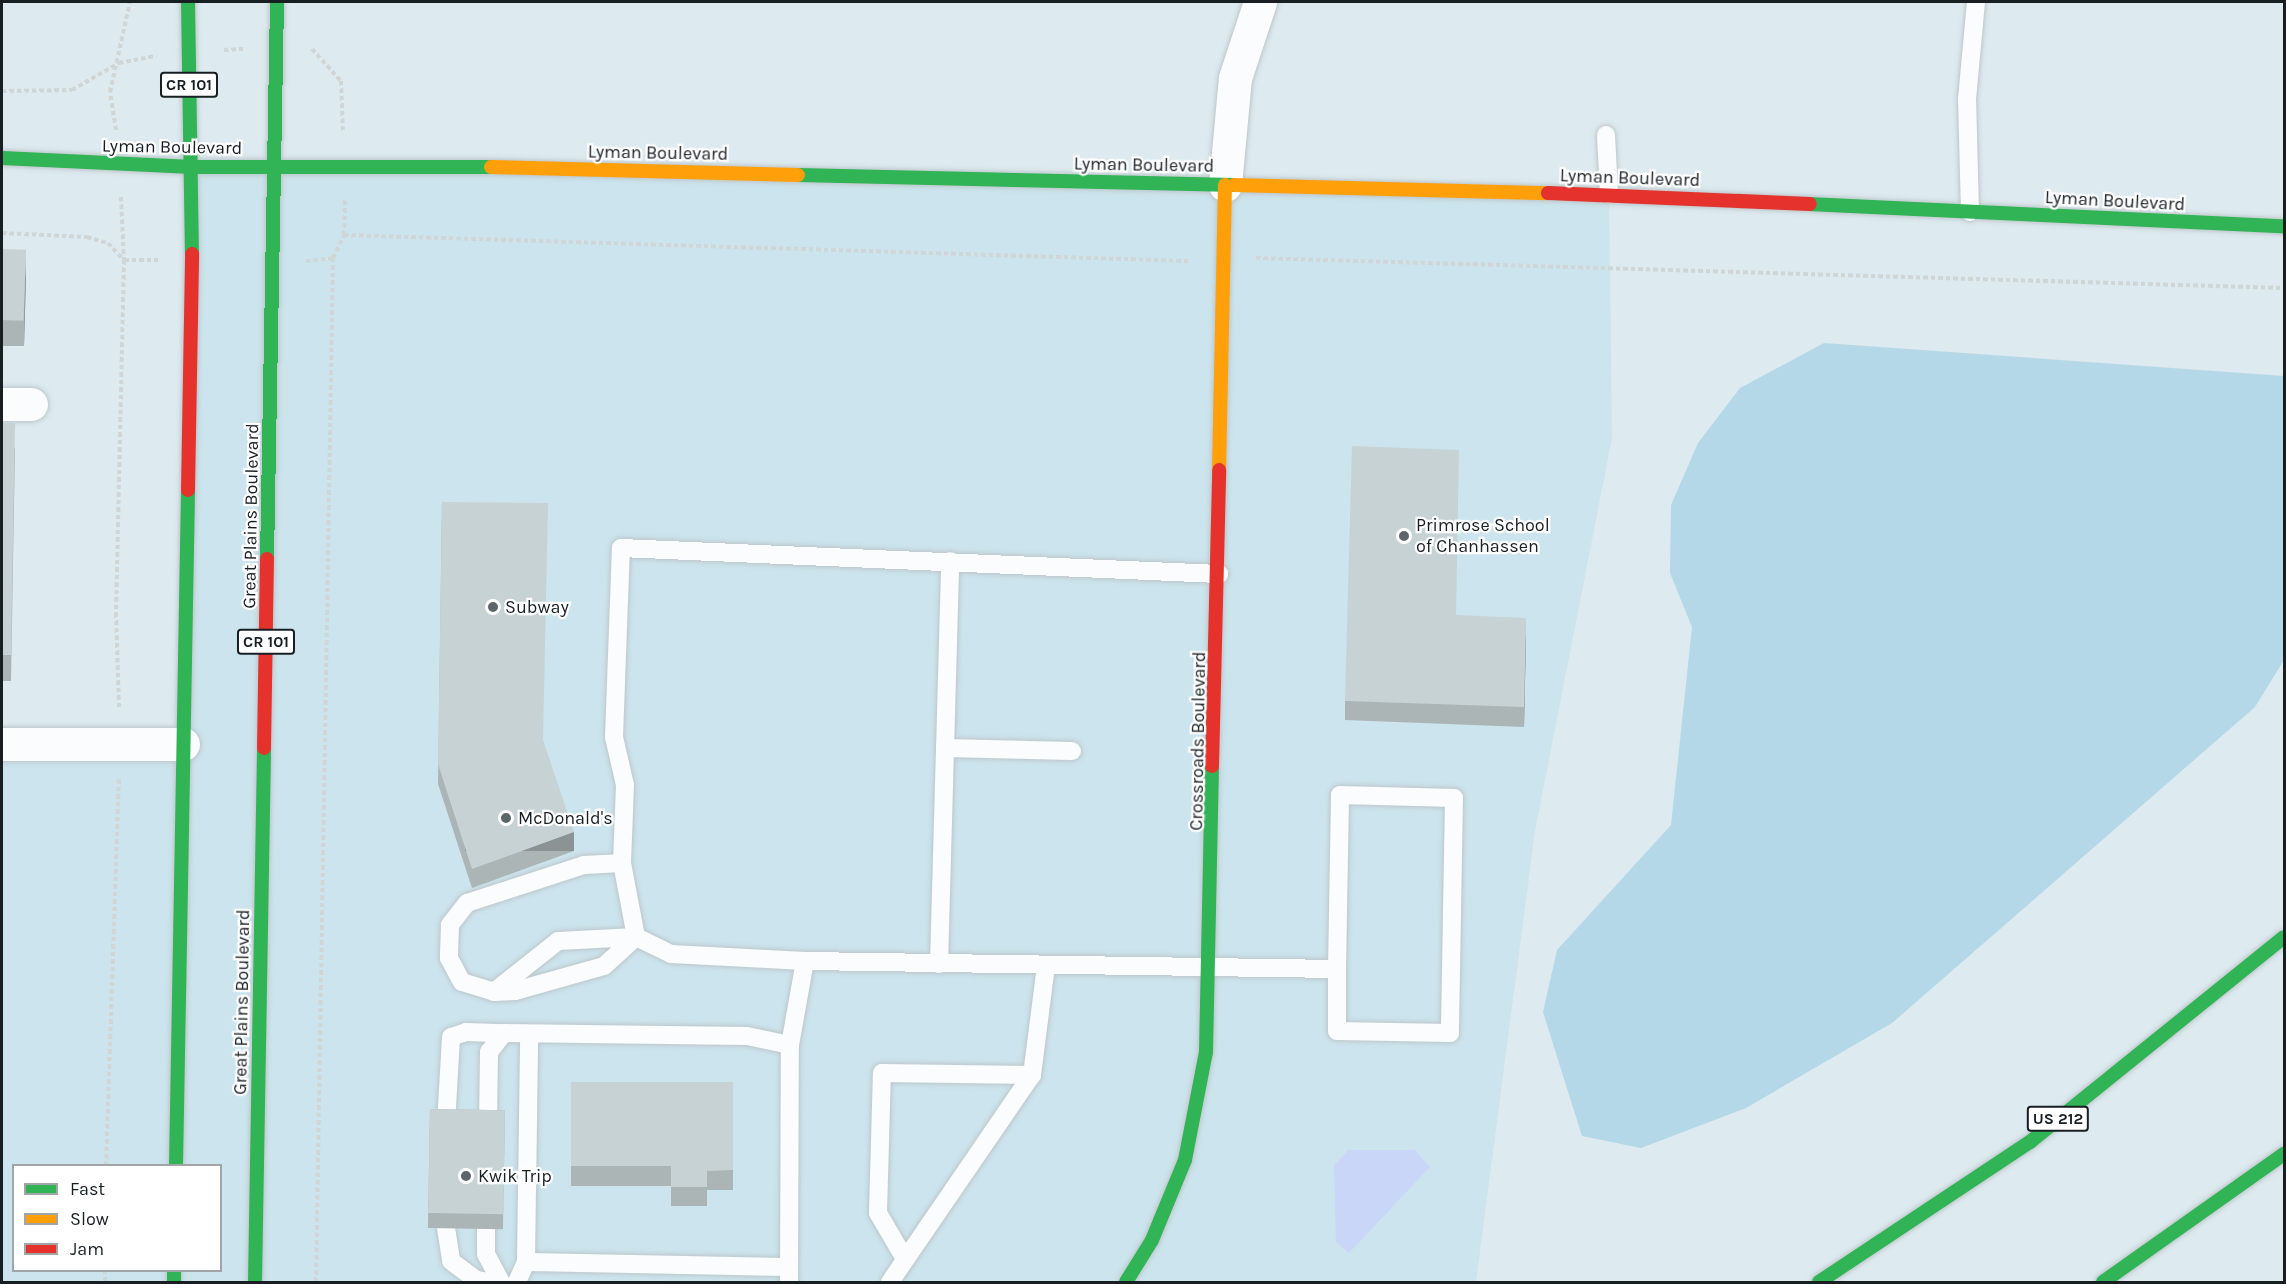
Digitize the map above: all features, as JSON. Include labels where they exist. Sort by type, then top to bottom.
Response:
[{"type":"main road","name":"CR 101","points":[[176,1164],[193,167],[188,2]]},
{"type":"main road","name":"Great Plains Boulevard","points":[[255,1282],[277,2]]},
{"type":"main road","name":"Lyman Boulevard","points":[[2,158],[193,167],[274,166],[1610,194],[2284,226]]},
{"type":"main road","name":"Crossroads Boulevard","points":[[1126,1282],[1152,1240],[1190,1139],[1206,1052],[1211,969],[1225,185]]},
{"type":"main road","name":"US 212","points":[[1819,1282],[2030,1142],[2284,937]]},
{"type":"main road","points":[[2103,1282],[2284,1154]]},
{"type":"street","points":[[1225,185],[1235,78],[1260,2]]},
{"type":"street","points":[[2,744],[183,744]]},
{"type":"lane","points":[[1970,212],[1967,99],[1976,2]]},
{"type":"lane","points":[[1606,135],[1610,194]]},
{"type":"lane","points":[[636,937],[622,863],[625,784],[614,737],[621,548],[1219,574]]},
{"type":"lane","points":[[939,964],[950,561]]},
{"type":"lane","points":[[945,748],[1072,751]]},
{"type":"lane","points":[[1340,795],[1454,798],[1450,1033],[1337,1031],[1337,969],[1340,795]]},
{"type":"lane","points":[[622,863],[584,865],[467,903],[457,911],[447,941],[453,972],[462,982],[494,992],[540,987],[604,966],[636,937]]},
{"type":"lane","points":[[494,992],[558,941],[636,937],[671,954],[805,961],[1211,969],[1337,969]]},
{"type":"lane","points":[[526,1262],[789,1275],[790,1045],[805,961]]},
{"type":"lane","points":[[890,1282],[1032,1075],[1046,966]]},
{"type":"lane","points":[[446,1124],[451,1037],[466,1032],[747,1036],[790,1045]]},
{"type":"lane","points":[[488,1125],[489,1052],[504,1033]]},
{"type":"lane","points":[[517,1282],[526,1262],[529,1034]]},
{"type":"lane","points":[[905,1259],[878,1213],[882,1073],[1032,1075]]},
{"type":"lane","points":[[446,1228],[451,1262],[476,1280],[488,1282]]},
{"type":"lane","points":[[486,1229],[486,1254],[501,1282]]},
{"type":"path","points":[[2,233],[87,237],[108,243],[124,260]]},
{"type":"path","points":[[316,1282],[333,258],[344,236],[1223,259],[1508,262],[2284,288]]},
{"type":"shaded area","points":[[193,168],[1609,194],[1612,438],[1535,831],[1476,1282],[2,1282],[2,744],[183,744]]},
{"type":"shaded area","points":[[1824,343],[2284,376],[2284,660],[2255,707],[1892,1023],[1746,1108],[1641,1148],[1582,1136],[1543,1012],[1557,950],[1671,825],[1692,627],[1670,573],[1671,505],[1698,443],[1740,388]]},
{"type":"shaded area","points":[[1348,1150],[1415,1150],[1430,1167],[1349,1253],[1336,1242],[1334,1166]]},
{"type":"building","points":[[2,249],[26,250],[24,321],[2,320]]},
{"type":"building","points":[[2,423],[15,423],[11,655],[2,655]]},
{"type":"building","name":"Primrose School of Chanhassen","points":[[1352,446],[1459,450],[1456,615],[1526,618],[1524,707],[1345,701]]},
{"type":"building","points":[[442,502],[548,503],[543,740],[574,832],[472,869],[438,764]]},
{"type":"building","name":"Kwik Trip","points":[[571,1082],[733,1082],[733,1170],[707,1171],[707,1187],[671,1187],[671,1166],[571,1166]]},
{"type":"building","name":"Kwik Trip","points":[[430,1109],[505,1110],[503,1214],[428,1213]]},
{"type":"traffic: fast","points":[[188,2],[192,254]]},
{"type":"traffic: fast","points":[[267,559],[277,2]]},
{"type":"traffic: fast","points":[[2,158],[193,167],[491,167]]},
{"type":"traffic: fast","points":[[798,175],[1234,185]]},
{"type":"traffic: fast","points":[[1810,204],[2284,226]]},
{"type":"traffic: fast","points":[[176,1164],[188,490]]},
{"type":"traffic: fast","points":[[255,1282],[264,748]]},
{"type":"traffic: fast","points":[[1126,1282],[1152,1240],[1185,1160],[1206,1052],[1212,766]]},
{"type":"traffic: fast","points":[[1819,1282],[2030,1142],[2284,937]]},
{"type":"traffic: fast","points":[[2103,1282],[2284,1154]]},
{"type":"traffic: fast","points":[[174,1272],[174,1282]]},
{"type":"traffic: slow","points":[[491,167],[798,175]]},
{"type":"traffic: slow","points":[[1219,470],[1225,185]]},
{"type":"traffic: slow","points":[[1234,185],[1548,193]]},
{"type":"traffic: jam","points":[[1548,193],[1810,204]]},
{"type":"traffic: jam","points":[[188,490],[192,254]]},
{"type":"traffic: jam","points":[[1212,766],[1219,470]]},
{"type":"traffic: jam","points":[[264,748],[267,559]]},
{"type":"place","name":"Primrose School of Chanhassen","points":[[1404,536]]},
{"type":"place","name":"Subway","points":[[493,607]]},
{"type":"place","name":"McDonald's","points":[[506,818]]},
{"type":"place","name":"Kwik Trip","points":[[466,1176]]}]
